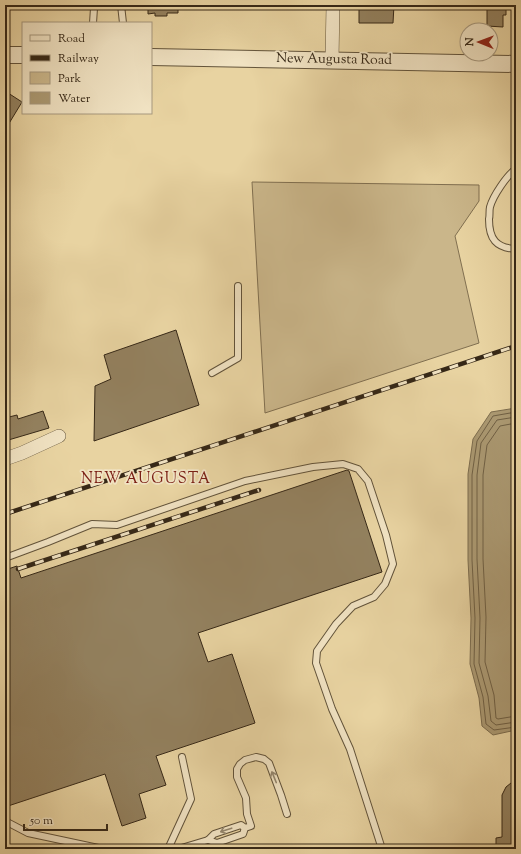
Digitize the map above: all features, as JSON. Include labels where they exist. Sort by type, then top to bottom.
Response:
[{"type":"street","points":[[332,60],[333,5]]},
{"type":"street","points":[[5,55],[22,55]]},
{"type":"street","name":"New Augusta Road","points":[[152,57],[516,64]]},
{"type":"street","points":[[5,458],[22,453],[59,436]]},
{"type":"lane","points":[[93,22],[94,8],[97,5]]},
{"type":"lane","points":[[121,5],[123,22]]},
{"type":"lane","points":[[516,169],[498,190],[490,207],[489,223],[492,238],[498,245],[508,249],[516,249]]},
{"type":"lane","points":[[212,372],[238,358],[238,286]]},
{"type":"lane","points":[[5,558],[92,524],[117,525],[245,481],[343,464],[358,469],[368,481],[386,535],[393,564],[385,584],[374,597],[354,606],[336,624],[317,651],[316,663],[332,709],[350,749],[382,849]]},
{"type":"lane","points":[[168,849],[190,799],[182,757]]},
{"type":"lane","points":[[208,840],[217,843],[243,834],[248,827],[246,798],[237,777],[237,769],[245,760],[256,757],[264,759],[269,763],[287,814]]},
{"type":"lane","points":[[5,822],[28,833],[103,849]]},
{"type":"lane","points":[[178,849],[208,840],[214,834],[241,825],[248,827]]},
{"type":"green space","points":[[252,182],[479,185],[479,201],[455,236],[479,343],[265,413]]},
{"type":"water","points":[[516,408],[516,730],[493,735],[482,726],[479,698],[470,664],[471,618],[468,560],[468,474],[473,439],[491,412]]},
{"type":"building","points":[[148,5],[178,5],[178,13],[167,13],[167,16],[155,16],[155,13],[148,14]]},
{"type":"building","points":[[359,5],[394,5],[393,23],[359,23]]},
{"type":"building","points":[[495,5],[506,5],[506,15],[503,15],[503,27],[499,27],[499,22],[487,22],[487,9],[495,9]]},
{"type":"building","points":[[5,91],[22,102],[5,130]]},
{"type":"building","points":[[176,330],[199,405],[94,441],[95,386],[111,379],[104,355]]},
{"type":"building","points":[[43,411],[49,428],[5,441],[5,418],[17,415],[18,419]]},
{"type":"building","points":[[347,470],[349,471],[382,572],[198,633],[208,662],[232,654],[255,723],[156,756],[166,785],[139,794],[146,818],[122,826],[105,774],[5,807],[5,570],[17,566],[21,578]]},
{"type":"building","points":[[516,779],[516,849],[496,849],[496,838],[502,837],[502,795],[506,787]]},
{"type":"railway","points":[[5,514],[516,346]]},
{"type":"railway","points":[[18,569],[259,490]]},
{"type":"district","name":"NEW AUGUSTA","points":[[146,479]]}]
